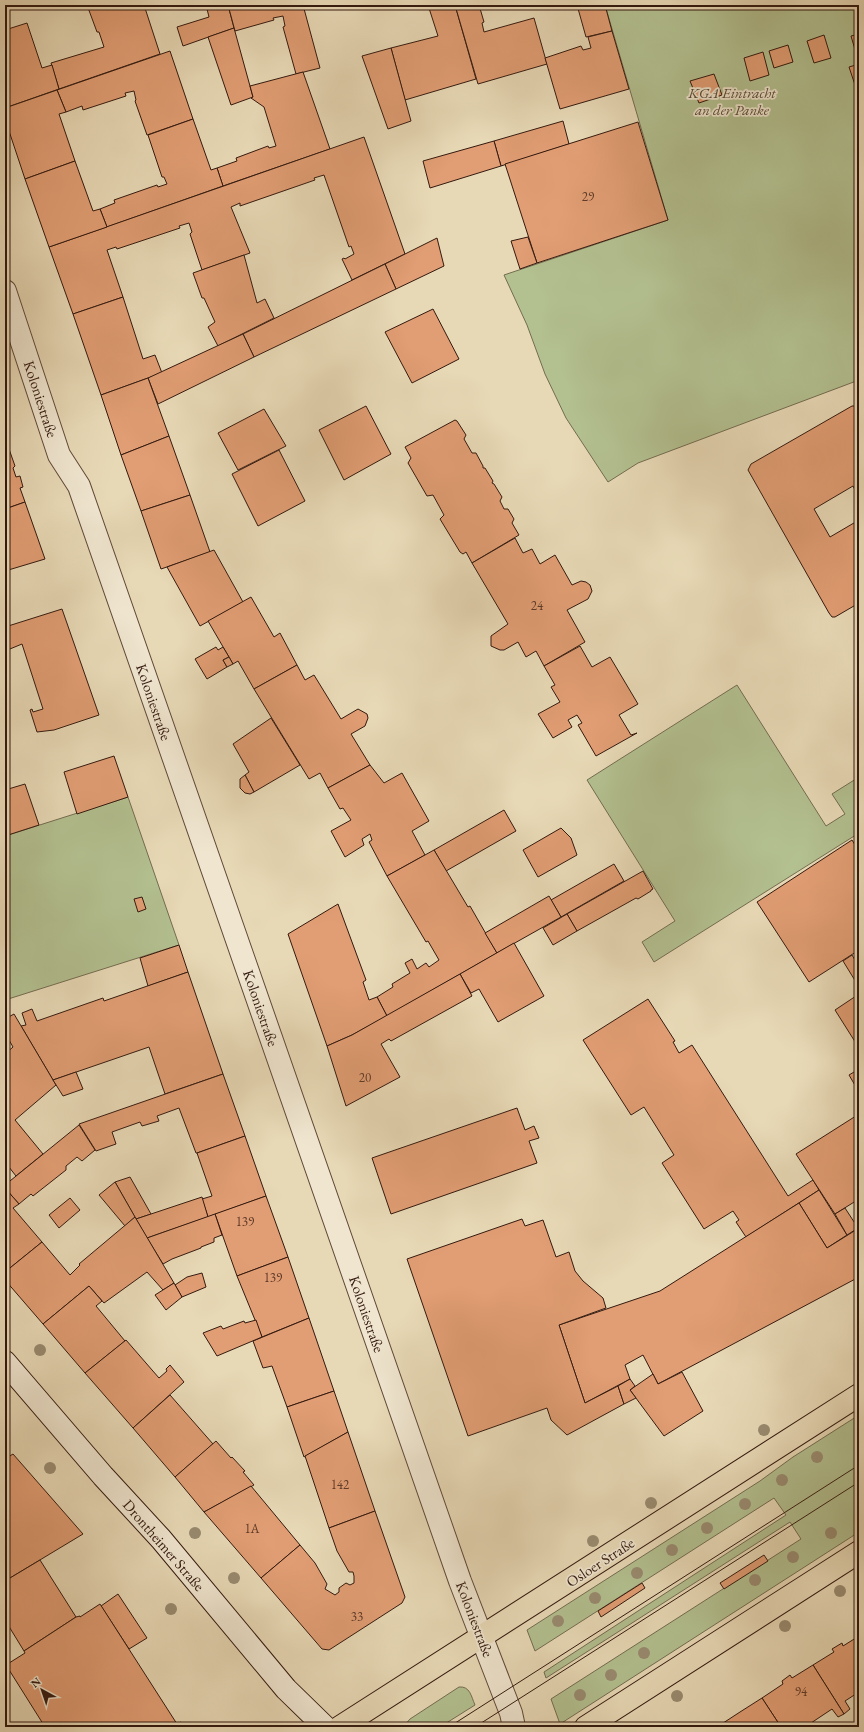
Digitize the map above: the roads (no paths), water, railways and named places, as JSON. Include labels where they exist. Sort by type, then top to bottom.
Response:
[{"type":"main road","name":"Osloer Straße","points":[[340,1727],[859,1395]]},
{"type":"main road","points":[[586,1727],[859,1552]]},
{"type":"street","name":"Koloniestraße","points":[[5,291],[59,455],[82,493],[456,1568],[511,1713],[514,1727]]},
{"type":"street","name":"Drontheimer Straße","points":[[5,1362],[165,1545],[286,1689],[325,1727]]},
{"type":"tram line","points":[[449,1727],[859,1465]]},
{"type":"tram line","points":[[475,1727],[859,1482]]},
{"type":"park label","name":"KGA Eintracht an der Panke","points":[[732,100]]}]
